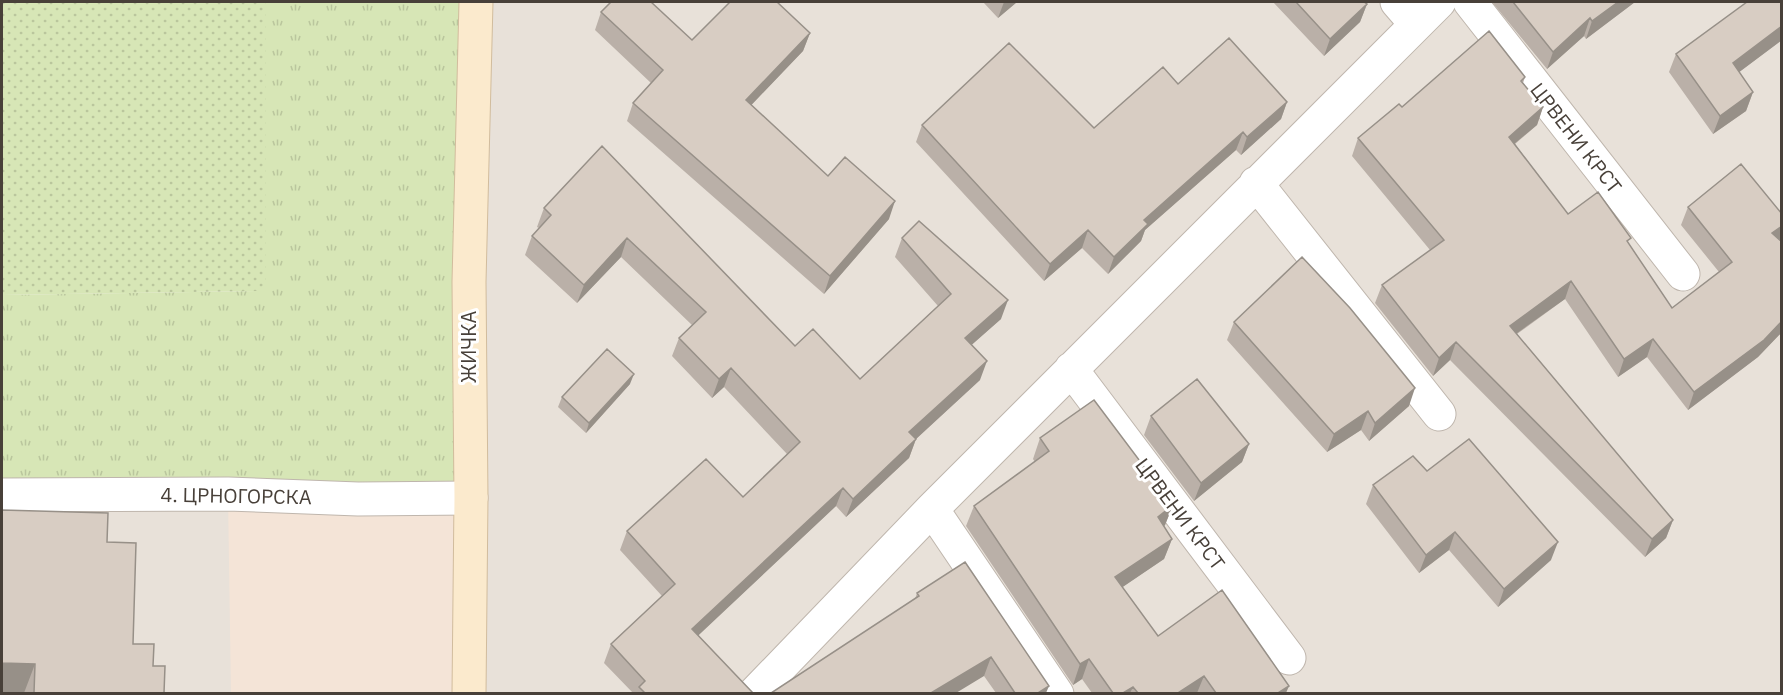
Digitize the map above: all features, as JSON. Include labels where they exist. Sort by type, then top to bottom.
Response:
[{"type":"main road","name":"ЖИЧКА","points":[[469,693],[471,498],[469,282],[476,2]]},
{"type":"street","points":[[754,693],[932,509],[1256,183],[1407,13],[1439,2]]},
{"type":"street","name":"ЦРВЕНИ КРСТ","points":[[1470,2],[1683,274]]},
{"type":"street","points":[[1256,183],[1438,414]]},
{"type":"street","name":"ЦРВЕНИ КРСТ","points":[[1071,369],[1288,658]]},
{"type":"street","name":"4. ЦРНОГОРСКА","points":[[2,495],[228,494],[358,499],[471,498]]},
{"type":"street","points":[[932,509],[1057,693]]},
{"type":"shaded area","points":[[476,2],[1781,2],[1781,693],[2,693],[2,495],[228,494]]},
{"type":"shaded area","points":[[228,494],[471,498],[469,693],[231,693]]},
{"type":"green space","points":[[2,2],[266,2],[266,287],[258,287],[257,291],[2,295]]},
{"type":"green space","points":[[266,2],[476,2],[471,498],[2,495],[2,295],[257,291],[257,287],[265,287]]},
{"type":"building","points":[[611,2],[651,2],[692,40],[730,2],[777,2],[810,33],[746,100],[828,176],[845,157],[895,201],[830,276],[633,103],[663,70],[601,12]]},
{"type":"building","points":[[1296,2],[1364,2],[1367,4],[1330,39]]},
{"type":"building","points":[[1513,2],[1618,2],[1592,21],[1590,18],[1553,52]]},
{"type":"building","points":[[1747,2],[1782,2],[1782,26],[1733,63],[1753,92],[1720,116],[1676,54]]},
{"type":"building","points":[[1489,31],[1525,77],[1521,81],[1543,107],[1509,137],[1568,214],[1598,192],[1631,238],[1627,241],[1672,308],[1732,262],[1688,207],[1741,164],[1782,214],[1782,226],[1772,233],[1782,242],[1782,321],[1764,340],[1694,392],[1653,339],[1624,359],[1571,281],[1510,326],[1673,520],[1652,539],[1456,342],[1439,358],[1382,285],[1444,240],[1358,138],[1399,104],[1402,107]]},
{"type":"building","points":[[1229,38],[1287,102],[1247,137],[1243,132],[1144,220],[1148,224],[1114,257],[1088,230],[1050,264],[922,125],[1009,43],[1094,128],[1163,67],[1178,84]]},
{"type":"building","points":[[602,146],[795,346],[813,329],[860,379],[951,294],[902,238],[919,221],[1008,300],[965,338],[987,361],[909,432],[916,439],[853,499],[843,488],[692,629],[753,693],[645,693],[639,687],[645,681],[611,644],[675,584],[627,531],[706,459],[743,497],[800,442],[731,368],[719,379],[679,338],[706,312],[627,238],[584,285],[532,236],[551,215],[544,208]]},
{"type":"building","points":[[1302,257],[1350,308],[1415,388],[1375,423],[1368,411],[1334,434],[1234,322]]},
{"type":"building","points":[[607,349],[634,374],[589,423],[562,397]]},
{"type":"building","points":[[1197,379],[1249,444],[1201,483],[1151,416]]},
{"type":"building","points":[[1094,400],[1173,505],[1158,517],[1172,539],[1115,577],[1158,636],[1222,590],[1289,686],[1278,693],[1216,693],[1204,676],[1178,693],[1138,693],[1133,687],[1123,693],[1113,693],[1089,659],[1080,664],[974,506],[1049,451],[1040,438]]},
{"type":"building","points":[[1469,439],[1558,542],[1504,589],[1455,532],[1426,555],[1373,485],[1413,456],[1427,471]]},
{"type":"building","points":[[2,510],[108,513],[107,542],[136,543],[133,644],[154,644],[153,666],[165,666],[164,693],[34,693],[35,664],[2,663]]},
{"type":"building","points":[[965,562],[1049,686],[1038,693],[1015,693],[991,657],[931,693],[771,693],[919,596],[917,593]]}]
